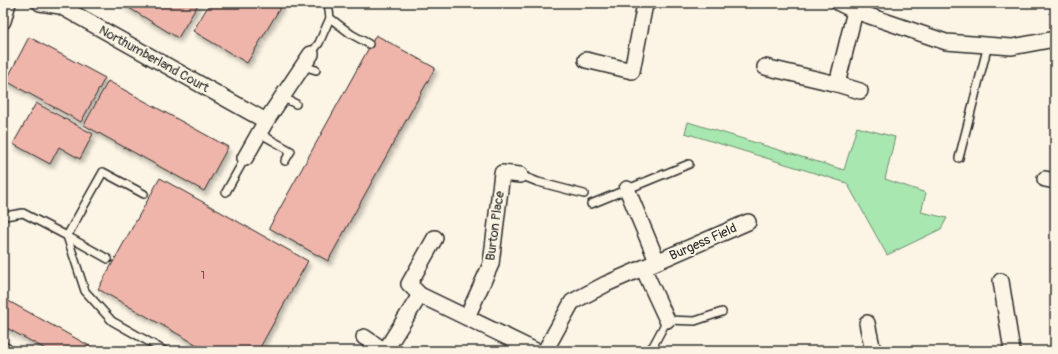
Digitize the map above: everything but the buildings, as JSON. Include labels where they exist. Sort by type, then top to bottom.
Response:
[{"type":"street","points":[[3,21],[8,3]]},
{"type":"street","name":"Northumberland Court","points":[[40,3],[60,6],[263,127]]},
{"type":"street","points":[[586,60],[632,71],[645,3]]},
{"type":"street","points":[[839,3],[855,11],[946,42],[1012,47],[1055,39]]},
{"type":"street","points":[[837,84],[855,11]]},
{"type":"street","points":[[245,158],[282,97],[310,63]]},
{"type":"street","points":[[765,67],[860,91]]},
{"type":"street","name":"Burton Place","points":[[467,317],[491,264],[502,173],[520,175]]},
{"type":"street","name":"Burgess Field","points":[[627,189],[657,261]]},
{"type":"street","name":"Burgess Field","points":[[545,351],[572,302],[606,284],[748,222]]},
{"type":"street","points":[[435,238],[409,284],[420,295],[536,351]]},
{"type":"street","points":[[643,268],[667,320]]},
{"type":"street","points":[[1001,281],[1012,351]]},
{"type":"street","points":[[364,337],[386,351],[420,295]]},
{"type":"street","points":[[867,323],[873,351]]},
{"type":"lane","points":[[310,63],[330,18],[328,3]]},
{"type":"lane","points":[[330,18],[351,34],[369,44]]},
{"type":"lane","points":[[959,158],[988,45]]},
{"type":"lane","points":[[282,97],[296,104]]},
{"type":"lane","points":[[263,127],[291,151],[285,161]]},
{"type":"lane","points":[[226,192],[245,158]]},
{"type":"lane","points":[[591,204],[689,164]]},
{"type":"lane","points":[[144,194],[103,172],[67,236],[85,291],[112,321],[166,351]]},
{"type":"lane","points":[[520,175],[538,182],[584,194]]},
{"type":"lane","points":[[3,215],[23,213],[108,259]]},
{"type":"lane","points":[[647,351],[653,346],[667,320],[695,321],[722,312]]},
{"type":"green space","points":[[688,122],[844,170],[857,127],[895,137],[885,179],[926,193],[921,212],[947,218],[941,229],[887,255],[847,183],[685,133]]}]
